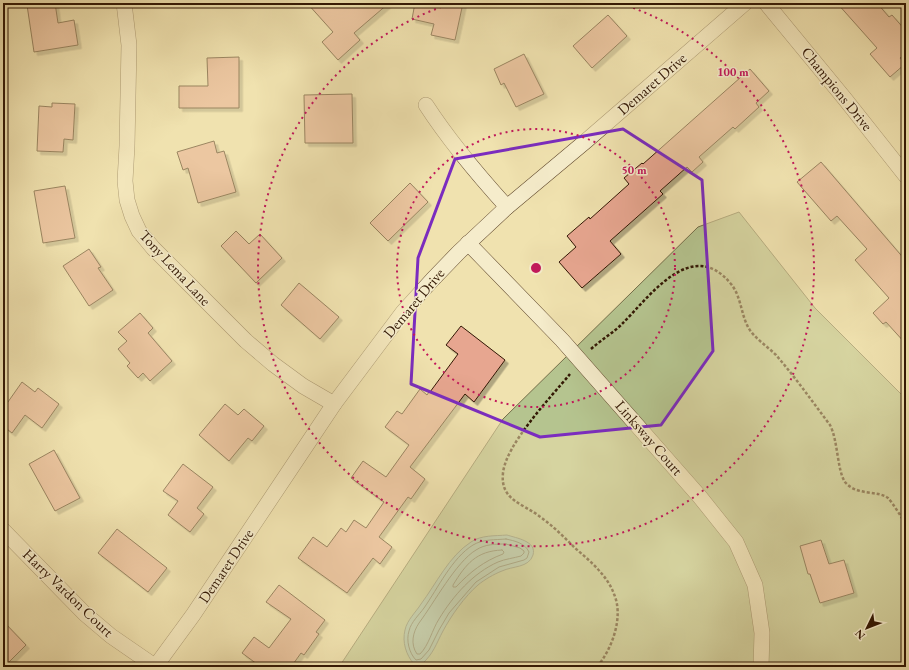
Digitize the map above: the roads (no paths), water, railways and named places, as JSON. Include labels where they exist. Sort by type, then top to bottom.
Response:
[{"type":"street","name":"Tony Lema Lane","points":[[124,3],[129,45],[125,181],[127,200],[139,231],[153,248],[246,341],[273,364],[303,386],[334,404]]},
{"type":"street","name":"Demaret Drive","points":[[156,667],[334,404],[403,312],[468,243],[507,207],[586,141],[745,3]]},
{"type":"street","name":"Champions Drive","points":[[766,3],[906,176]]},
{"type":"street","points":[[426,105],[449,139],[476,173],[507,207]]},
{"type":"street","name":"Linksway Court","points":[[468,243],[580,360],[700,497],[736,542],[756,585],[762,633],[761,667]]},
{"type":"street","name":"Harry Vardon Court","points":[[3,530],[85,614],[111,636],[156,667]]},
{"type":"water","points":[[507,535],[525,541],[532,546],[533,555],[531,559],[520,566],[506,569],[486,579],[478,585],[463,600],[454,613],[429,656],[422,664],[414,664],[404,644],[406,626],[449,562],[463,548],[479,538]]}]
